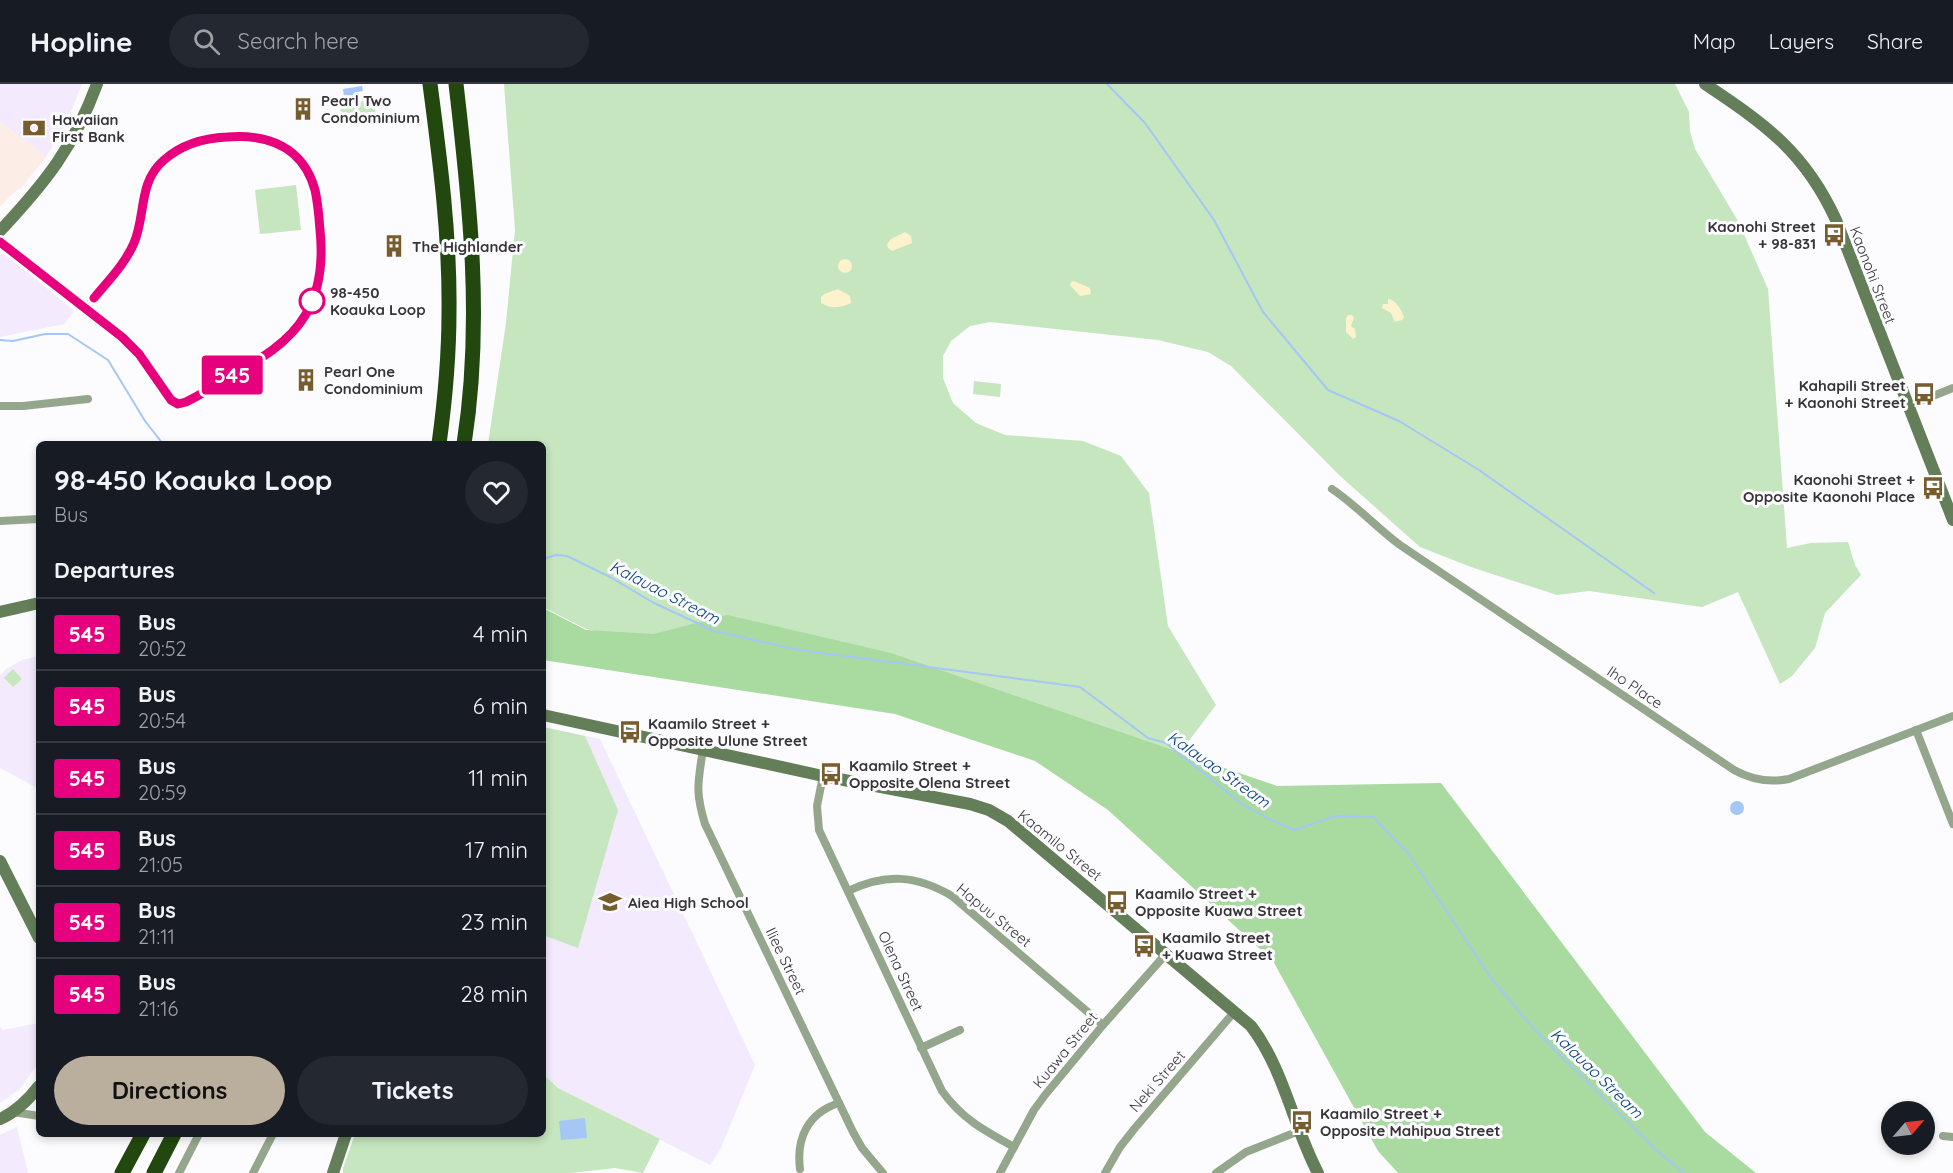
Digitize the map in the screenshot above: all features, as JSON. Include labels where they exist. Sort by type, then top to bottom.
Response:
[{"type":"highway","points":[[430,84],[447,230],[450,312],[445,402],[439,441]]},
{"type":"highway","points":[[456,84],[471,217],[474,288],[471,380],[464,441]]},
{"type":"highway","points":[[122,1173],[140,1137]]},
{"type":"highway","points":[[154,1173],[172,1137]]},
{"type":"street","points":[[0,231],[55,168],[81,123],[97,84]]},
{"type":"street","name":"Kaonohi Street","points":[[1705,84],[1748,112],[1777,136],[1795,154],[1818,185],[1836,220],[1953,520]]},
{"type":"street","points":[[0,242],[122,337],[139,354],[165,394],[178,404],[192,399],[268,353],[283,342],[306,315],[318,283],[322,251],[315,189],[307,170],[296,156],[269,139],[248,135],[197,141],[176,150],[162,161],[148,181],[135,240],[129,254],[86,308]]},
{"type":"street","points":[[1908,406],[1953,388]]},
{"type":"street","points":[[0,406],[23,406],[88,399]]},
{"type":"street","name":"Iho Place","points":[[1332,489],[1400,545],[1734,770],[1750,778],[1772,782],[1789,779],[1953,716]]},
{"type":"street","points":[[0,521],[36,519]]},
{"type":"street","points":[[0,612],[36,604]]},
{"type":"street","name":"Kaamilo Street","points":[[546,716],[823,776],[970,804],[989,810],[1008,821],[1251,1026],[1270,1055],[1318,1173]]},
{"type":"street","points":[[1916,730],[1953,824]]},
{"type":"street","name":"Iliee Street","points":[[703,749],[697,785],[698,801],[705,824],[839,1103],[862,1148],[883,1173]]},
{"type":"street","name":"Olena Street","points":[[823,776],[817,806],[819,830],[942,1091],[954,1107],[973,1123],[1014,1147]]},
{"type":"street","points":[[0,861],[36,932]]},
{"type":"street","name":"Hapuu Street","points":[[848,891],[865,883],[893,878],[919,881],[936,887],[952,896],[1103,1024]]},
{"type":"street","name":"Kuawa Street","points":[[1000,1173],[1034,1110],[1103,1024],[1166,954]]},
{"type":"street","name":"Neki Street","points":[[1105,1173],[1135,1128],[1235,1011]]},
{"type":"street","points":[[921,1048],[960,1030]]},
{"type":"street","points":[[0,1119],[13,1112],[36,1090]]},
{"type":"street","points":[[800,1169],[800,1142],[806,1128],[815,1116],[839,1103]]},
{"type":"street","points":[[13,1112],[36,1116]]},
{"type":"street","points":[[1216,1173],[1246,1152],[1299,1131]]},
{"type":"street","points":[[1943,1136],[1953,1137]]},
{"type":"street","points":[[179,1173],[197,1137]]},
{"type":"street","points":[[253,1173],[271,1137]]},
{"type":"street","points":[[334,1172],[345,1137]]},
{"type":"shaded area","points":[[0,84],[82,84],[67,121],[46,157],[0,122]]},
{"type":"shaded area","points":[[0,122],[46,157],[21,188],[0,207]]},
{"type":"shaded area","points":[[0,254],[7,255],[74,311],[64,324],[0,337]]},
{"type":"shaded area","points":[[36,657],[36,787],[0,768],[0,675],[22,660]]},
{"type":"shaded area","name":"Aiea High School","points":[[546,728],[600,739],[755,1065],[720,1150],[710,1165],[558,1088],[546,1077]]},
{"type":"shaded area","points":[[36,1024],[36,1066],[20,1089],[0,1103],[0,1027],[3,1030]]},
{"type":"shaded area","points":[[17,1127],[28,1173],[0,1173],[0,1135]]},
{"type":"green space","points":[[504,84],[1675,84],[1689,112],[1690,131],[1695,149],[1738,221],[1768,289],[1787,548],[1811,543],[1848,542],[1855,565],[1861,575],[1825,613],[1815,648],[1792,676],[1780,684],[1738,592],[1702,607],[1589,591],[1557,595],[1471,567],[1420,547],[1339,475],[1231,366],[1208,352],[1158,340],[990,322],[970,326],[951,341],[943,356],[943,378],[953,403],[976,423],[1005,435],[1083,441],[1121,456],[1149,493],[1168,626],[1216,705],[1163,775],[1021,729],[586,629],[546,609],[546,441],[488,441],[506,323],[515,230]]},
{"type":"green space","points":[[374,100],[376,118],[342,121],[340,104]]},
{"type":"green space","points":[[296,185],[301,230],[260,234],[255,190]]},
{"type":"green space","points":[[974,381],[1001,384],[1000,397],[973,394]]},
{"type":"green space","points":[[546,610],[586,630],[654,634],[727,615],[891,653],[1277,786],[1441,783],[1705,1132],[1756,1173],[1398,1173],[1378,1151],[1273,961],[1108,810],[1035,761],[895,714],[546,660]]},
{"type":"green space","points":[[13,669],[22,679],[13,687],[4,678]]},
{"type":"green space","points":[[546,728],[585,736],[618,810],[578,948],[546,936]]},
{"type":"green space","points":[[546,1077],[558,1088],[660,1139],[643,1173],[615,1168],[571,1173],[343,1173],[354,1137],[546,1137]]},
{"type":"sand","points":[[905,232],[911,236],[912,243],[892,251],[888,248],[887,244],[891,239]]},
{"type":"sand","points":[[845,259],[850,261],[852,266],[850,271],[845,273],[840,271],[838,266],[840,261]]},
{"type":"sand","points":[[1074,281],[1090,288],[1091,294],[1080,296],[1070,285]]},
{"type":"sand","points":[[838,289],[850,296],[851,303],[836,307],[821,303],[821,297],[824,294]]},
{"type":"sand","points":[[1388,299],[1400,308],[1404,317],[1402,320],[1395,322],[1391,313],[1382,308],[1383,304],[1388,304]]},
{"type":"sand","points":[[1348,315],[1354,318],[1351,326],[1355,329],[1356,337],[1353,339],[1346,332]]},
{"type":"water","points":[[362,86],[363,91],[357,92],[357,97],[344,98],[343,89]]},
{"type":"water","points":[[1737,801],[1742,803],[1744,808],[1742,813],[1737,815],[1732,813],[1730,808],[1732,803]]},
{"type":"water","points":[[585,1118],[587,1138],[561,1140],[559,1121]]},
{"type":"waterway","points":[[1107,84],[1145,123],[1214,220],[1263,312],[1328,390],[1399,421],[1479,470],[1654,593]]},
{"type":"waterway","name":"Kalauao Stream","points":[[0,340],[13,341],[45,334],[68,334],[108,360],[145,421],[161,441]]},
{"type":"waterway","name":"Kalauao Stream","points":[[546,558],[556,555],[567,556],[612,578],[652,602],[714,631],[799,650],[1080,687],[1148,738],[1166,743],[1242,804],[1269,819],[1294,830],[1335,816],[1373,817],[1408,853],[1491,978],[1533,1028],[1655,1149],[1684,1173]]},
{"type":"bus line","name":"545","points":[[0,242],[122,337],[139,354],[165,394],[178,404],[192,399],[268,353],[283,342],[306,315],[318,283],[322,251],[315,189],[307,170],[296,156],[269,139],[248,135],[197,141],[176,150],[162,161],[152,174],[146,187],[135,240],[129,254],[94,298]]},
{"type":"place","name":"Pearl Two Condominium","points":[[303,109]]},
{"type":"place","name":"Hawaiian First Bank","points":[[34,128]]},
{"type":"place","name":"Kaonohi Street + 98-831","points":[[1834,235]]},
{"type":"place","name":"The Highlander","points":[[394,246]]},
{"type":"place","name":"98-450 Koauka Loop","points":[[312,301]]},
{"type":"place","name":"Pearl One Condominium","points":[[306,380]]},
{"type":"place","name":"Kahapili Street + Kaonohi Street","points":[[1924,394]]},
{"type":"place","name":"Kaonohi Street + Opposite Kaonohi Place","points":[[1933,488]]},
{"type":"place","name":"Kaamilo Street + Opposite Ulune Street","points":[[630,732]]},
{"type":"place","name":"Kaamilo Street + Opposite Olena Street","points":[[831,774]]},
{"type":"place","name":"Aiea High School","points":[[610,902]]},
{"type":"place","name":"Kaamilo Street + Opposite Kuawa Street","points":[[1117,902]]},
{"type":"place","name":"Kaamilo Street + Kuawa Street","points":[[1144,946]]},
{"type":"place","name":"Kaamilo Street + Opposite Mahipua Street","points":[[1302,1122]]}]
